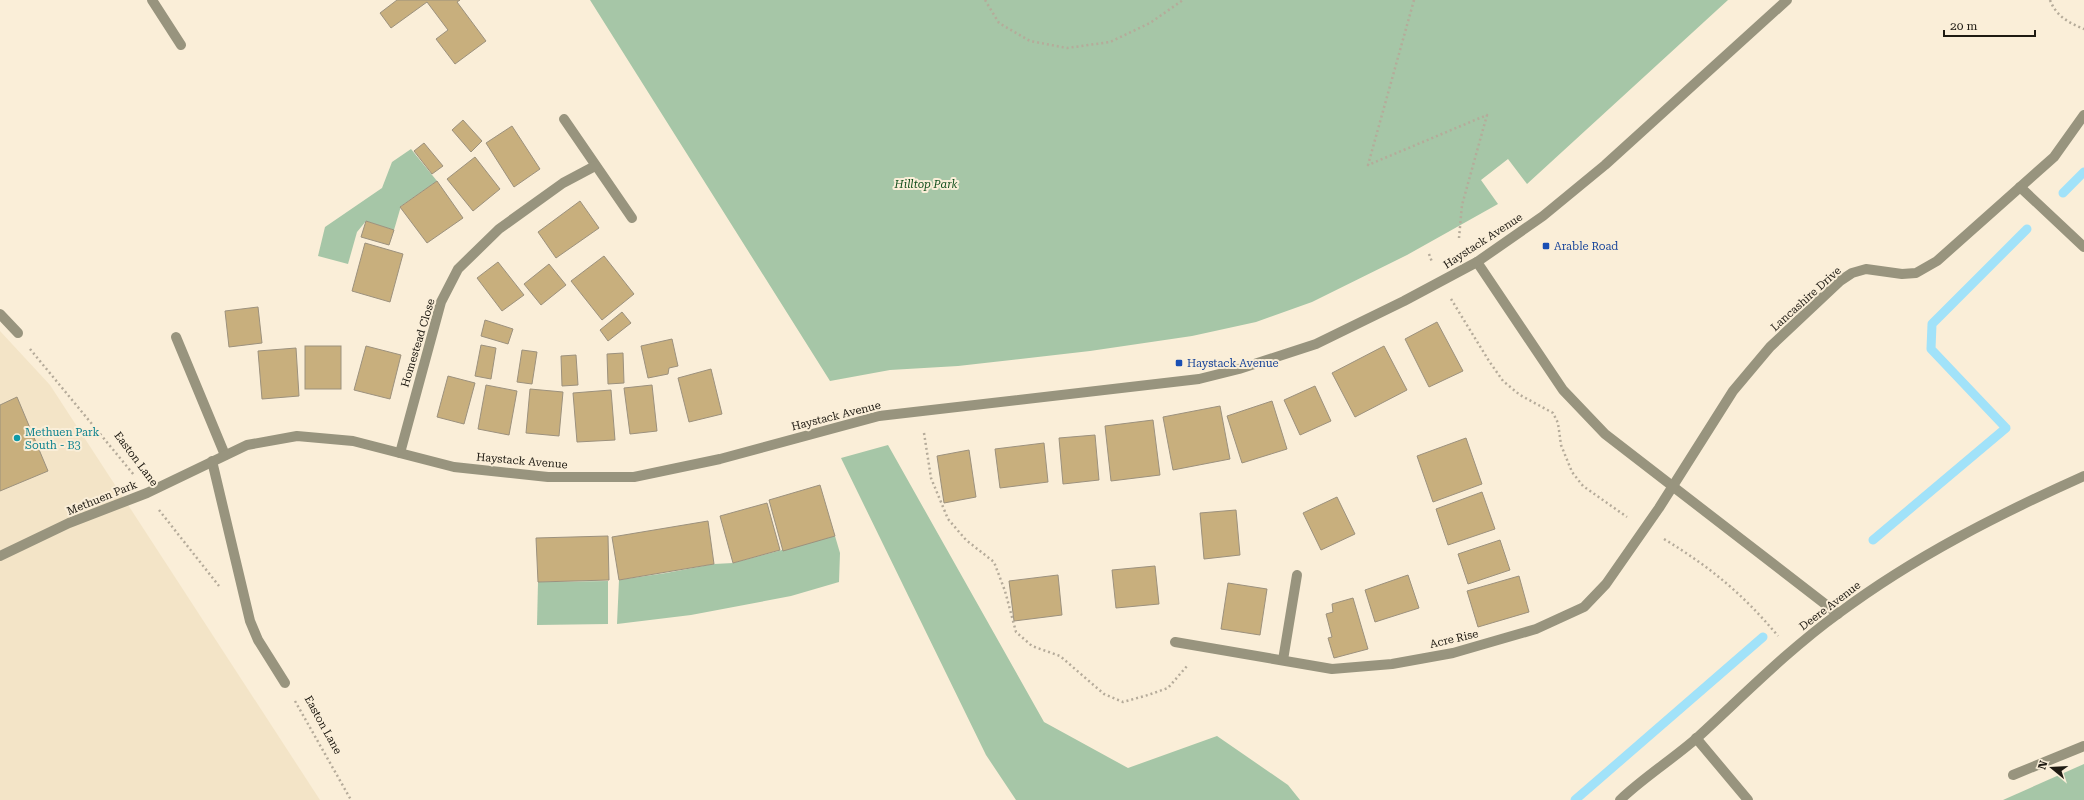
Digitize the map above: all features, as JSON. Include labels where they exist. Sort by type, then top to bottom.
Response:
[{"type":"street","points":[[152,0],[180,45]]},
{"type":"street","name":"Haystack Avenue","points":[[212,461],[247,445],[297,436],[353,441],[454,467],[548,478],[634,477],[720,459],[879,416],[1205,378],[1239,369],[1316,344],[1477,262],[1543,216],[1605,165],[1787,0]]},
{"type":"street","name":"Lancashire Drive","points":[[1672,485],[1733,391],[1770,347],[1840,281],[1852,273],[1866,269],[1902,274],[1916,274],[1937,261],[2054,156],[2084,115]]},
{"type":"street","points":[[564,119],[632,218]]},
{"type":"street","name":"Homestead Close","points":[[400,453],[441,302],[458,269],[499,229],[562,183],[595,166]]},
{"type":"street","points":[[2020,187],[2084,247]]},
{"type":"street","points":[[1477,262],[1563,390],[1605,434],[1838,614]]},
{"type":"street","points":[[0,314],[18,333]]},
{"type":"street","points":[[176,337],[225,455]]},
{"type":"street","points":[[212,461],[250,621],[258,640],[285,683]]},
{"type":"street","name":"Methuen Park","points":[[0,556],[69,523],[146,493],[212,461]]},
{"type":"street","name":"Deere Avenue","points":[[1620,800],[1696,738],[1791,652],[1838,614],[1904,568],[2020,505],[2084,476]]},
{"type":"street","name":"Acre Rise","points":[[1175,642],[1332,668],[1392,664],[1453,653],[1536,629],[1584,607],[1606,584],[1645,528],[1672,485]]},
{"type":"street","points":[[1283,660],[1297,574]]},
{"type":"street","points":[[1696,738],[1748,800]]},
{"type":"street","points":[[2013,775],[2084,746]]},
{"type":"path","points":[[984,0],[999,23],[1030,41],[1067,48],[1110,42],[1150,23],[1184,0]]},
{"type":"path","points":[[1414,0],[1368,165],[1487,115],[1462,205],[1459,238]]},
{"type":"path","points":[[2050,0],[2053,8],[2069,24],[2084,29]]},
{"type":"path","points":[[1429,254],[1441,281],[1489,361],[1503,381],[1520,395],[1553,413],[1558,422],[1561,445],[1572,472],[1583,486],[1618,512],[1720,576],[1756,609],[1791,652]]},
{"type":"path","name":"Easton Lane","points":[[18,333],[120,456],[146,493],[220,588]]},
{"type":"path","points":[[921,412],[931,478],[948,519],[966,540],[994,562],[1005,592],[1016,632],[1032,646],[1060,656],[1104,694],[1123,702],[1168,688],[1202,647]]},
{"type":"path","name":"Easton Lane","points":[[285,683],[351,800]]},
{"type":"shaded area","points":[[0,331],[50,385],[320,800],[0,800]]},
{"type":"green space","name":"Hilltop Park","points":[[590,0],[1728,0],[1527,184],[1508,159],[1481,180],[1498,204],[1407,255],[1312,302],[1256,322],[1192,336],[1090,351],[958,366],[890,370],[830,381]]},
{"type":"green space","points":[[411,149],[437,181],[401,206],[394,230],[366,221],[357,232],[348,264],[318,256],[325,227],[382,188],[392,162]]},
{"type":"green space","points":[[888,445],[1044,722],[1128,768],[1217,736],[1288,785],[1300,800],[1016,800],[986,755],[841,458]]},
{"type":"green space","points":[[835,536],[840,553],[839,582],[791,596],[691,615],[617,624],[619,580],[714,564],[733,563]]},
{"type":"green space","points":[[608,581],[608,624],[537,625],[538,582]]},
{"type":"green space","points":[[2084,764],[2084,800],[2003,800]]},
{"type":"building","points":[[397,0],[460,0],[457,2],[486,41],[455,64],[436,39],[448,30],[427,2],[391,28],[380,13]]},
{"type":"building","points":[[463,120],[482,141],[471,152],[452,130]]},
{"type":"building","points":[[512,126],[540,169],[514,187],[486,143]]},
{"type":"building","points":[[424,143],[443,166],[432,174],[414,151]]},
{"type":"building","points":[[475,157],[500,189],[473,211],[447,179]]},
{"type":"building","points":[[437,181],[463,218],[427,243],[400,207]]},
{"type":"building","points":[[580,201],[599,228],[556,258],[538,232]]},
{"type":"building","points":[[366,221],[394,230],[389,245],[361,237]]},
{"type":"building","points":[[365,243],[403,254],[390,302],[352,291]]},
{"type":"building","points":[[604,256],[634,294],[602,320],[571,281]]},
{"type":"building","points":[[498,262],[524,295],[502,311],[477,278]]},
{"type":"building","points":[[549,264],[566,285],[541,305],[524,284]]},
{"type":"building","points":[[258,307],[262,343],[229,347],[225,311]]},
{"type":"building","points":[[622,312],[631,323],[608,341],[600,330]]},
{"type":"building","points":[[485,320],[513,329],[508,344],[481,336]]},
{"type":"building","points":[[1437,322],[1463,371],[1429,387],[1405,339]]},
{"type":"building","points":[[672,339],[678,366],[669,368],[668,374],[648,378],[641,346]]},
{"type":"building","points":[[481,345],[496,348],[491,379],[475,376]]},
{"type":"building","points":[[305,346],[341,346],[341,389],[305,389]]},
{"type":"building","points":[[366,346],[401,355],[390,399],[354,390]]},
{"type":"building","points":[[1384,346],[1407,390],[1355,417],[1332,373]]},
{"type":"building","points":[[296,348],[299,396],[262,399],[258,351]]},
{"type":"building","points":[[522,350],[537,352],[532,384],[517,382]]},
{"type":"building","points":[[623,353],[624,383],[608,384],[607,354]]},
{"type":"building","points":[[576,355],[578,385],[562,386],[561,356]]},
{"type":"building","points":[[711,369],[722,414],[689,422],[678,378]]},
{"type":"building","points":[[448,376],[475,383],[464,424],[437,417]]},
{"type":"building","points":[[486,385],[517,391],[509,435],[478,429]]},
{"type":"building","points":[[652,385],[657,431],[630,434],[624,388]]},
{"type":"building","points":[[1315,386],[1331,421],[1300,435],[1284,400]]},
{"type":"building","points":[[530,389],[563,392],[559,436],[526,433]]},
{"type":"building","points":[[611,390],[615,440],[577,442],[573,393]]},
{"type":"building","name":"Methuen Park South - B3","points":[[17,397],[48,471],[0,491],[0,405]]},
{"type":"building","points":[[1272,401],[1287,449],[1242,463],[1227,416]]},
{"type":"building","points":[[1220,406],[1230,459],[1173,470],[1163,417]]},
{"type":"building","points":[[1153,420],[1160,475],[1111,481],[1105,426]]},
{"type":"building","points":[[1095,435],[1099,480],[1063,484],[1059,438]]},
{"type":"building","points":[[1466,438],[1482,484],[1433,502],[1417,456]]},
{"type":"building","points":[[1044,443],[1048,482],[1000,488],[995,449]]},
{"type":"building","points":[[969,450],[976,497],[944,503],[937,456]]},
{"type":"building","points":[[820,485],[835,536],[783,551],[769,500]]},
{"type":"building","points":[[1482,492],[1495,529],[1448,545],[1436,509]]},
{"type":"building","points":[[1337,497],[1355,534],[1321,550],[1303,513]]},
{"type":"building","points":[[767,503],[780,550],[733,563],[720,516]]},
{"type":"building","points":[[1236,510],[1240,555],[1204,559],[1200,513]]},
{"type":"building","points":[[708,521],[714,564],[619,580],[612,537]]},
{"type":"building","points":[[608,536],[609,580],[538,582],[536,538]]},
{"type":"building","points":[[1500,540],[1510,570],[1468,584],[1458,554]]},
{"type":"building","points":[[1155,566],[1159,604],[1116,608],[1112,570]]},
{"type":"building","points":[[1058,575],[1062,615],[1014,621],[1009,581]]},
{"type":"building","points":[[1408,575],[1419,608],[1375,622],[1365,590]]},
{"type":"building","points":[[1519,576],[1529,612],[1478,627],[1467,591]]},
{"type":"building","points":[[1228,583],[1267,589],[1260,635],[1221,629]]},
{"type":"building","points":[[1353,598],[1368,649],[1334,658],[1328,638],[1332,637],[1326,614],[1333,612],[1332,604]]},
{"type":"waterway","points":[[2063,193],[2084,172]]},
{"type":"waterway","points":[[1873,540],[2006,428],[1931,349],[1932,324],[2027,229]]},
{"type":"waterway","points":[[1575,800],[1763,637]]},
{"type":"place","name":"Arable Road","points":[[1546,246]]},
{"type":"place","name":"Haystack Avenue","points":[[1179,363]]},
{"type":"place","name":"Methuen Park South - B3","points":[[17,438]]}]
